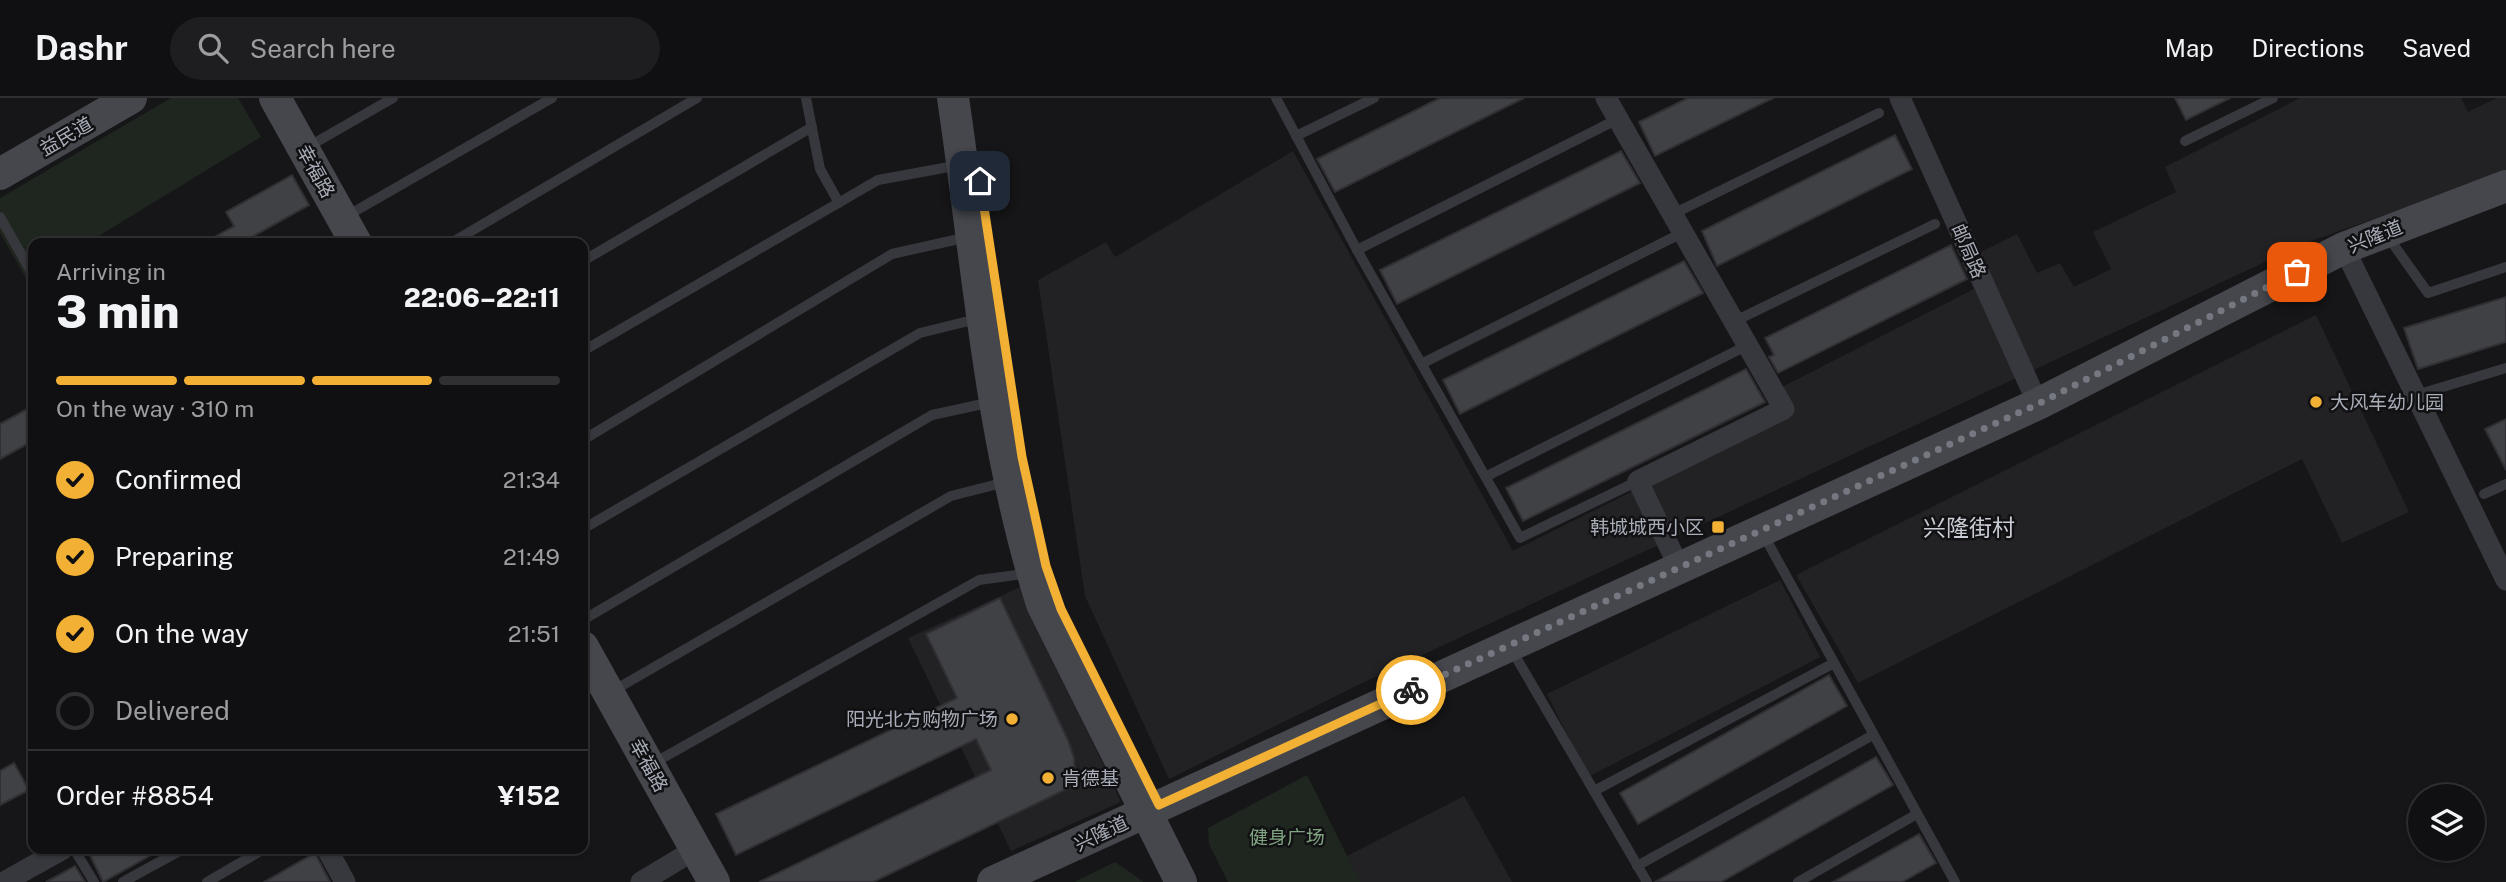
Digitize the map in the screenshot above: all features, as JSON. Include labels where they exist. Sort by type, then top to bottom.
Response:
[{"type":"main road","name":"益民道","points":[[0,174],[131,98]]},
{"type":"main road","name":"幸福路","points":[[275,98],[349,231]]},
{"type":"main road","points":[[953,98],[995,401],[1032,573],[1042,604],[1196,882]]},
{"type":"main road","points":[[968,98],[1022,457],[1046,566],[1061,609],[1154,808],[1181,882]]},
{"type":"main road","name":"兴隆道","points":[[993,882],[2038,404],[2344,248],[2506,186]]},
{"type":"main road","name":"幸福路","points":[[588,656],[714,882]]},
{"type":"street","points":[[1606,98],[1784,409],[1638,481],[1679,567]]},
{"type":"street","name":"邮局路","points":[[1900,98],[2038,404]]},
{"type":"street","points":[[2344,248],[2506,580]]},
{"type":"street","points":[[641,882],[696,849]]},
{"type":"street","points":[[4,882],[54,854]]},
{"type":"street","points":[[330,854],[345,882]]},
{"type":"lane","points":[[304,150],[393,98]]},
{"type":"lane","points":[[349,231],[552,98]]},
{"type":"lane","points":[[459,238],[697,98]]},
{"type":"lane","points":[[806,98],[820,169],[839,203]]},
{"type":"lane","points":[[1276,98],[1357,250],[1487,475],[1520,538],[1638,481]]},
{"type":"lane","points":[[1296,136],[1374,98]]},
{"type":"lane","points":[[2185,141],[2273,98]]},
{"type":"lane","points":[[1423,363],[1880,113]]},
{"type":"lane","points":[[1357,250],[1618,118]]},
{"type":"lane","points":[[588,258],[812,128]]},
{"type":"lane","points":[[588,348],[878,180],[963,164]]},
{"type":"lane","points":[[0,217],[28,266]]},
{"type":"lane","points":[[1735,321],[1935,225]]},
{"type":"lane","points":[[2384,232],[2428,293],[2506,267]]},
{"type":"lane","points":[[588,436],[892,254],[973,236]]},
{"type":"lane","points":[[588,526],[920,333],[984,318]]},
{"type":"lane","points":[[1487,475],[1748,345]]},
{"type":"lane","points":[[2416,395],[2506,368]]},
{"type":"lane","points":[[588,617],[932,415],[995,401]]},
{"type":"lane","points":[[608,693],[951,496],[1011,481]]},
{"type":"lane","points":[[2484,494],[2506,484]]},
{"type":"lane","points":[[1760,530],[1955,882]]},
{"type":"lane","points":[[649,766],[979,580],[1032,573]]},
{"type":"lane","points":[[1508,645],[1647,882]]},
{"type":"lane","points":[[1594,792],[1834,663]]},
{"type":"lane","points":[[1637,866],[1873,735]]},
{"type":"lane","points":[[1798,882],[1917,814]]},
{"type":"lane","points":[[77,854],[93,882]]},
{"type":"lane","points":[[123,882],[174,854]]},
{"type":"lane","points":[[207,882],[255,854]]},
{"type":"shaded area","points":[[2300,98],[2461,98],[2468,112],[2497,98],[2506,98],[2506,173],[2308,242],[1358,685],[1169,779],[1085,596],[1038,280],[1106,242],[1115,257],[1293,151],[1513,551],[1783,416],[1774,391],[1974,289],[1961,262],[2017,234],[2037,273],[2060,263],[2074,287],[2111,269],[2093,232],[2176,192],[2165,167]]},
{"type":"shaded area","points":[[2316,315],[2409,512],[2342,543],[2302,459],[1858,683],[1796,575]]},
{"type":"shaded area","points":[[1780,580],[1820,657],[1588,777],[1547,694]]},
{"type":"shaded area","name":"阳光北方购物广场","points":[[1020,587],[1121,802],[1011,851],[908,638]]},
{"type":"shaded area","points":[[1464,796],[1512,882],[1357,882],[1345,857]]},
{"type":"green space","points":[[171,98],[238,98],[261,137],[95,238],[28,238],[27,280],[0,233],[0,198]]},
{"type":"green space","name":"健身广场","points":[[1307,775],[1360,882],[1228,882],[1209,844],[1208,828]]},
{"type":"green space","points":[[1115,862],[1144,882],[1074,882]]},
{"type":"building","points":[[1440,98],[1524,98],[1335,192],[1317,159]]},
{"type":"building","points":[[1688,98],[1773,98],[1655,156],[1639,122]]},
{"type":"building","points":[[2175,98],[2230,98],[2186,120]]},
{"type":"building","points":[[1895,135],[1912,169],[1717,266],[1702,231]]},
{"type":"building","points":[[1621,151],[1640,183],[1397,304],[1380,270]]},
{"type":"building","points":[[292,175],[309,205],[250,238],[213,238],[234,226],[226,212]]},
{"type":"building","points":[[1951,245],[1967,279],[1778,373],[1769,357],[1774,355],[1765,338]]},
{"type":"building","points":[[1684,261],[1703,293],[1460,414],[1443,380]]},
{"type":"building","points":[[2506,297],[2506,342],[2418,369],[2404,328]]},
{"type":"building","points":[[1746,369],[1765,402],[1523,521],[1506,488]]},
{"type":"building","points":[[28,409],[28,444],[0,459],[0,424]]},
{"type":"building","points":[[2506,419],[2506,470],[2485,429]]},
{"type":"building","points":[[1000,598],[1068,740],[1074,758],[1075,785],[873,882],[759,882],[991,770],[976,739],[736,855],[716,814],[957,698],[926,634]]},
{"type":"building","points":[[1829,675],[1847,706],[1638,824],[1620,793]]},
{"type":"building","points":[[1876,757],[1893,785],[1721,882],[1655,882]]},
{"type":"building","points":[[14,763],[28,791],[0,805],[0,771]]},
{"type":"building","points":[[1919,834],[1936,863],[1902,882],[1833,882]]},
{"type":"building","points":[[89,854],[153,854],[103,882]]},
{"type":"building","points":[[316,854],[330,882],[264,882]]},
{"type":"building","points":[[75,866],[85,882],[46,882]]},
{"type":"way so far","points":[[1411,690],[2038,404],[2297,272]]},
{"type":"place","name":"大风车幼儿园","points":[[2316,402]]},
{"type":"place","name":"韩城城西小区","points":[[1718,527]]},
{"type":"place","name":"阳光北方购物广场","points":[[1012,719]]},
{"type":"place","name":"肯德基","points":[[1048,778]]},
{"type":"district","name":"兴隆街村","points":[[1969,528]]},
{"type":"route","points":[[980,181],[1022,457],[1046,566],[1061,609],[1159,805],[1411,690]]}]
